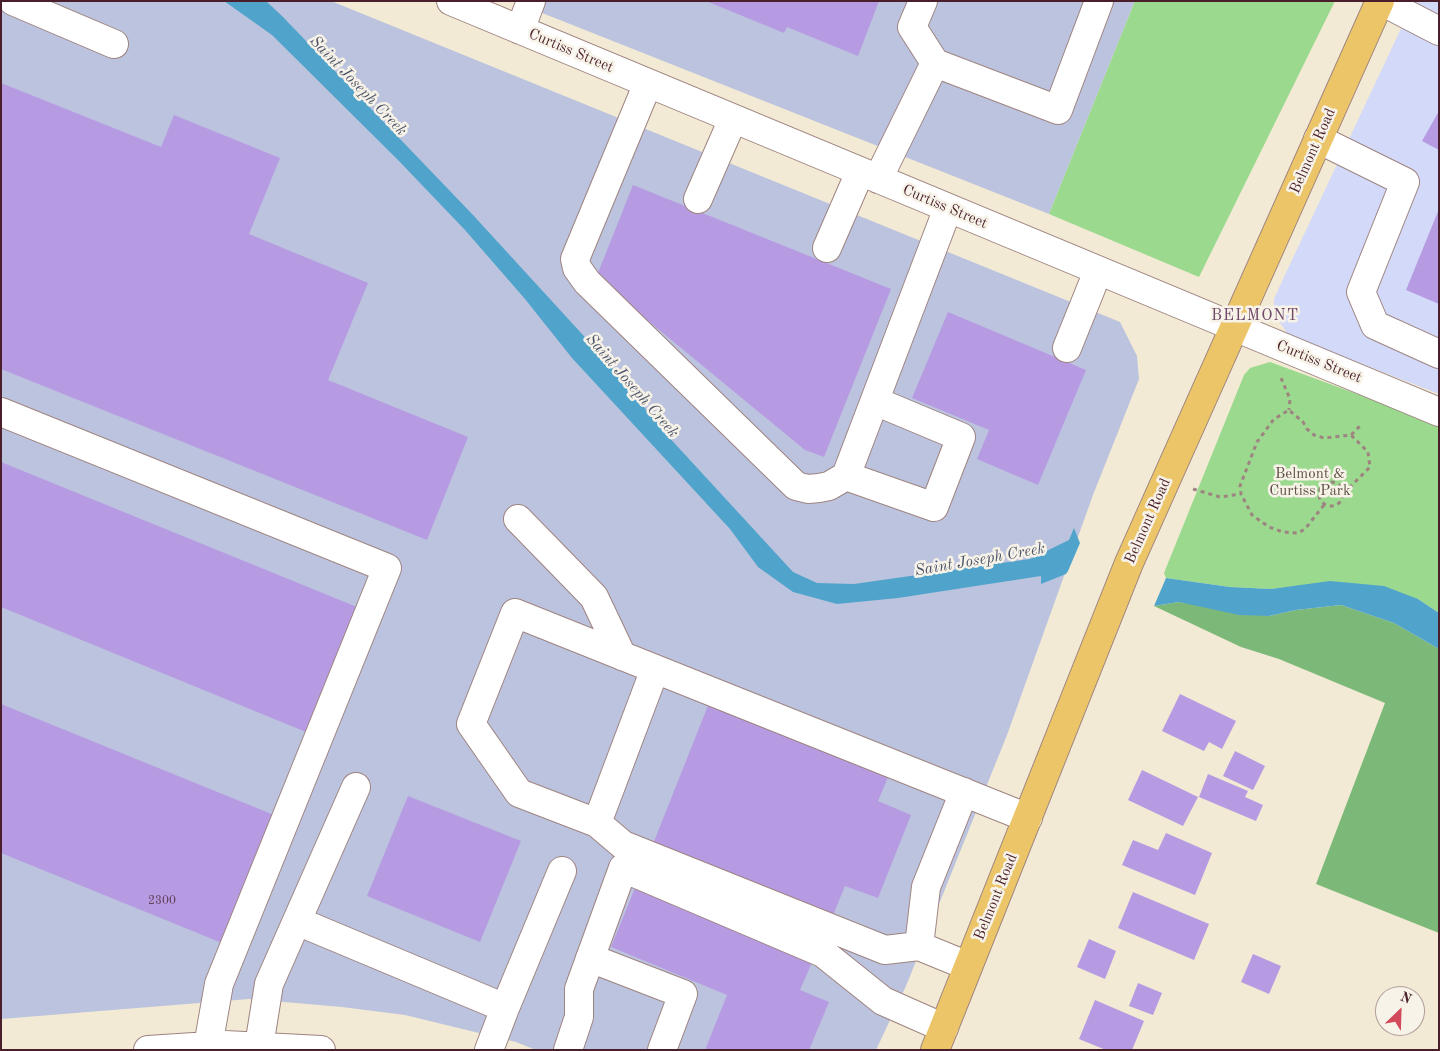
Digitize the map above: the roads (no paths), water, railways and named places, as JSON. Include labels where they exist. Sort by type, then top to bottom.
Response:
[{"type":"main road","name":"Belmont Road","points":[[939,1039],[1129,564],[1381,1]]},
{"type":"street","points":[[13,1],[114,44]]},
{"type":"street","name":"Curtiss Street","points":[[451,1],[1439,412]]},
{"type":"street","points":[[520,30],[531,1]]},
{"type":"street","points":[[923,1],[912,27],[935,63],[1058,110],[1099,1]]},
{"type":"street","points":[[1381,1],[1439,31]]},
{"type":"street","points":[[827,248],[935,63]]},
{"type":"street","points":[[648,83],[575,259],[577,268],[594,288],[796,486],[808,489],[819,488],[829,486],[846,476],[948,208]]},
{"type":"street","points":[[698,199],[733,119]]},
{"type":"street","points":[[1318,139],[1404,182],[1361,292],[1375,325],[1439,354]]},
{"type":"street","points":[[1067,348],[1098,271]]},
{"type":"street","points":[[846,476],[934,507],[961,437],[875,401]]},
{"type":"street","points":[[1,412],[387,568],[219,984],[208,1046]]},
{"type":"street","points":[[518,519],[594,597],[622,656]]},
{"type":"street","points":[[968,966],[919,946],[885,950],[623,845],[597,823],[519,793],[471,724],[515,613],[1028,818]]},
{"type":"street","points":[[597,823],[655,669]]},
{"type":"street","points":[[259,1046],[269,984],[356,787]]},
{"type":"street","points":[[919,946],[926,887],[964,792]]},
{"type":"street","points":[[568,1050],[579,1017],[579,989],[623,868],[822,953],[883,1001],[939,1039]]},
{"type":"street","points":[[489,1050],[562,871]]},
{"type":"street","points":[[297,920],[505,1008]]},
{"type":"street","points":[[590,958],[683,994],[662,1050]]},
{"type":"street","points":[[148,1050],[208,1046],[259,1046],[321,1050]]},
{"type":"water","points":[[224,1],[266,1],[283,17],[473,215],[604,358],[666,434],[793,572],[817,583],[854,584],[1030,559],[1069,540],[1074,528],[1080,543],[1066,574],[1041,584],[1041,576],[898,598],[837,604],[793,592],[758,567],[730,529],[572,358],[525,299],[465,230],[398,160],[272,35]]},
{"type":"water","points":[[1166,578],[1230,587],[1271,589],[1330,581],[1384,586],[1418,599],[1439,613],[1439,649],[1394,623],[1341,605],[1296,610],[1269,616],[1239,615],[1179,602],[1154,606]]},
{"type":"district","name":"BELMONT","points":[[1255,316]]},
{"type":"water label","name":"Saint Joseph Creek","points":[[358,86]]},
{"type":"water label","name":"Saint Joseph Creek","points":[[632,386]]},
{"type":"water label","name":"Saint Joseph Creek","points":[[980,560]]},
{"type":"park label","name":"Belmont & Curtiss Park","points":[[1310,482]]}]
